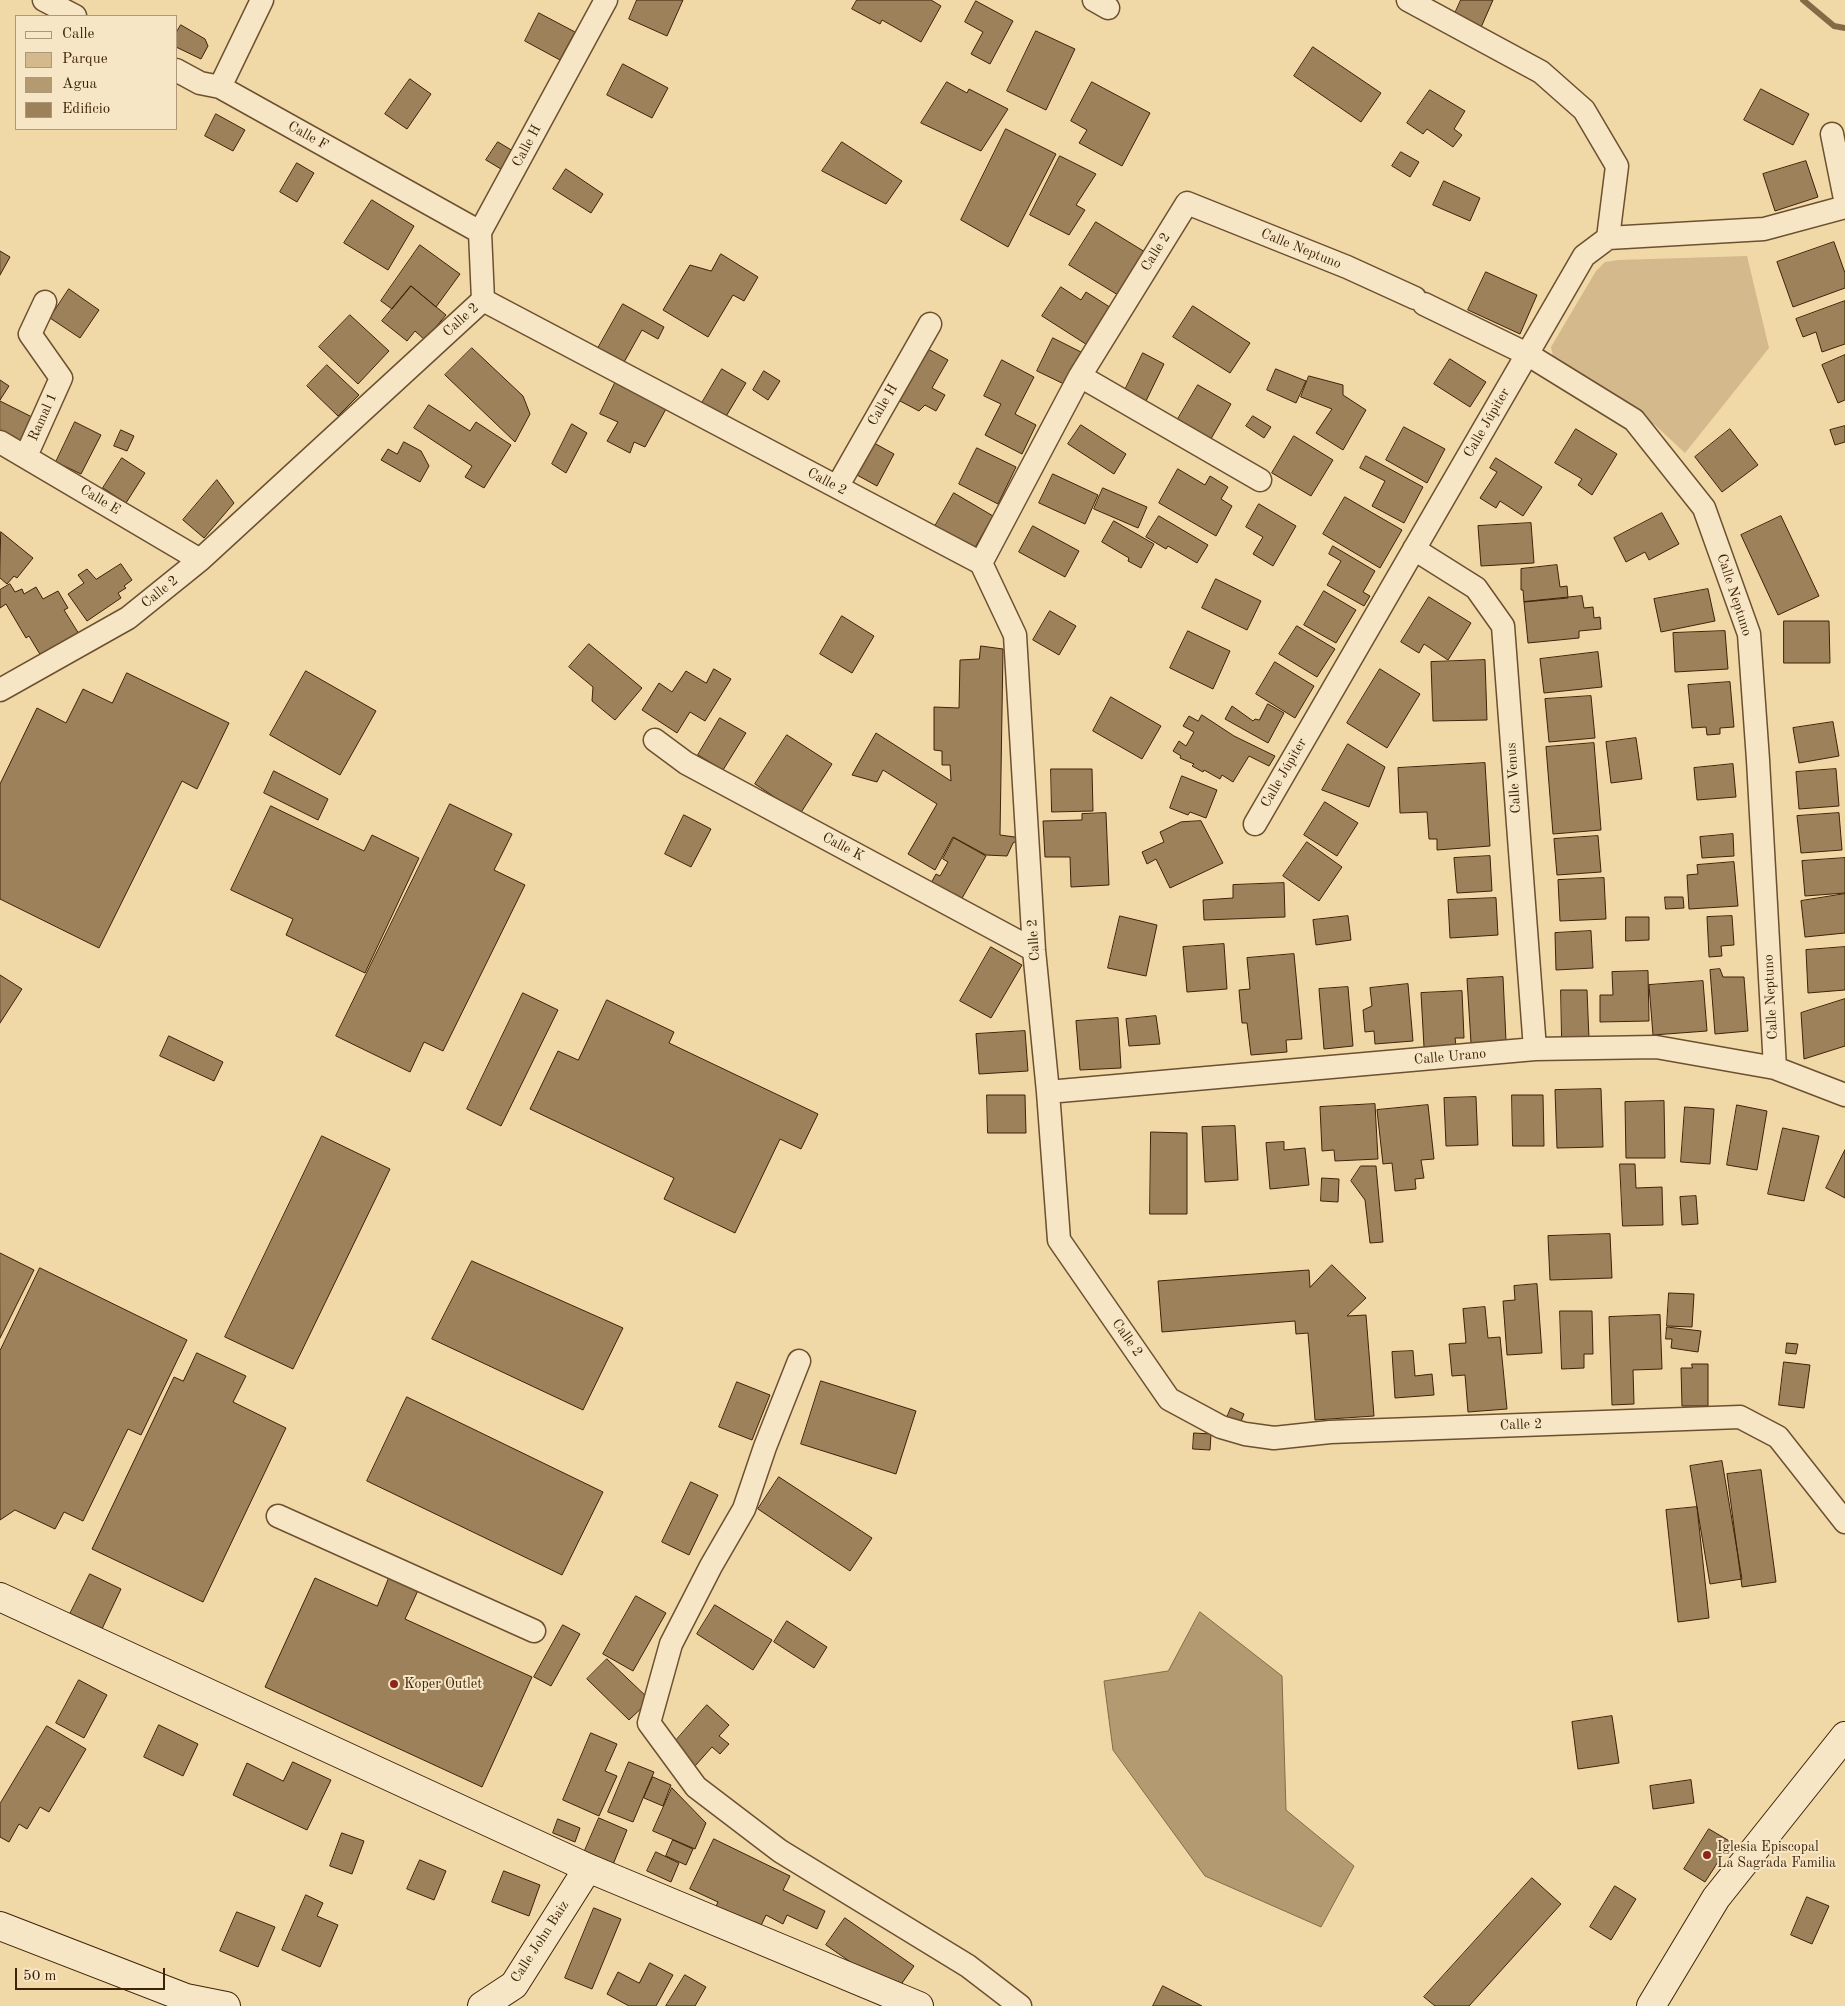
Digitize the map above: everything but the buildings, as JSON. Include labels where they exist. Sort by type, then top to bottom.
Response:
[{"type":"street","points":[[44,0],[72,15]]},
{"type":"street","points":[[220,88],[262,0]]},
{"type":"street","name":"Calle H","points":[[480,232],[606,0]]},
{"type":"street","points":[[1408,0],[1541,72],[1584,110],[1617,166],[1608,238],[1764,229],[1845,207]]},
{"type":"street","name":"Calle F","points":[[178,71],[200,83],[220,88],[480,232]]},
{"type":"street","points":[[1832,134],[1845,199]]},
{"type":"street","name":"Calle Neptuno","points":[[1187,203],[1347,267],[1527,354],[1634,420],[1704,508],[1749,634],[1775,1068]]},
{"type":"street","name":"Calle 2","points":[[981,563],[1080,376],[1187,203]]},
{"type":"street","points":[[480,232],[484,300]]},
{"type":"street","name":"Calle Júpiter","points":[[1255,824],[1584,256],[1608,238]]},
{"type":"street","name":"Calle 2","points":[[0,690],[128,618],[200,560],[484,300],[981,563],[1015,635],[1034,950],[1048,1092],[1059,1240],[1169,1399],[1221,1427],[1245,1434],[1274,1438],[1330,1432],[1740,1417],[1778,1437],[1845,1522]]},
{"type":"street","name":"Ramal 1","points":[[26,456],[61,378],[30,334],[45,302]]},
{"type":"street","name":"Calle H","points":[[837,487],[930,324]]},
{"type":"street","points":[[1080,376],[1260,480]]},
{"type":"street","name":"Calle E","points":[[0,442],[200,560]]},
{"type":"street","name":"Calle Venus","points":[[1414,550],[1476,588],[1503,626],[1534,1049]]},
{"type":"street","name":"Calle K","points":[[655,740],[701,770],[1034,950]]},
{"type":"street","name":"Calle Urano","points":[[1048,1092],[1534,1049],[1656,1047],[1775,1068],[1845,1095]]},
{"type":"street","points":[[799,1360],[765,1447],[744,1509],[711,1566],[671,1644],[649,1723],[696,1787],[780,1851],[968,1966],[1020,2006]]},
{"type":"street","points":[[278,1516],[534,1631]]},
{"type":"street","points":[[0,1597],[588,1868],[920,2006]]},
{"type":"street","points":[[1651,2006],[1716,1898],[1845,1736]]},
{"type":"street","name":"Calle John Baiz","points":[[482,2006],[514,1985],[588,1868]]},
{"type":"street","points":[[0,1926],[186,1998],[226,2006]]},
{"type":"green space","points":[[1747,256],[1769,348],[1685,453],[1655,425],[1554,361],[1551,347],[1596,271],[1605,262]]},
{"type":"water","points":[[1200,1612],[1282,1676],[1286,1810],[1354,1866],[1321,1927],[1205,1876],[1113,1750],[1104,1681],[1168,1671]]},
{"type":"waterway","points":[[1803,0],[1834,26],[1845,28]]},
{"type":"place","name":"Koper Outlet","points":[[394,1684]]},
{"type":"place","name":"Iglesia Episcopal La Sagrada Familia","points":[[1707,1855]]}]
